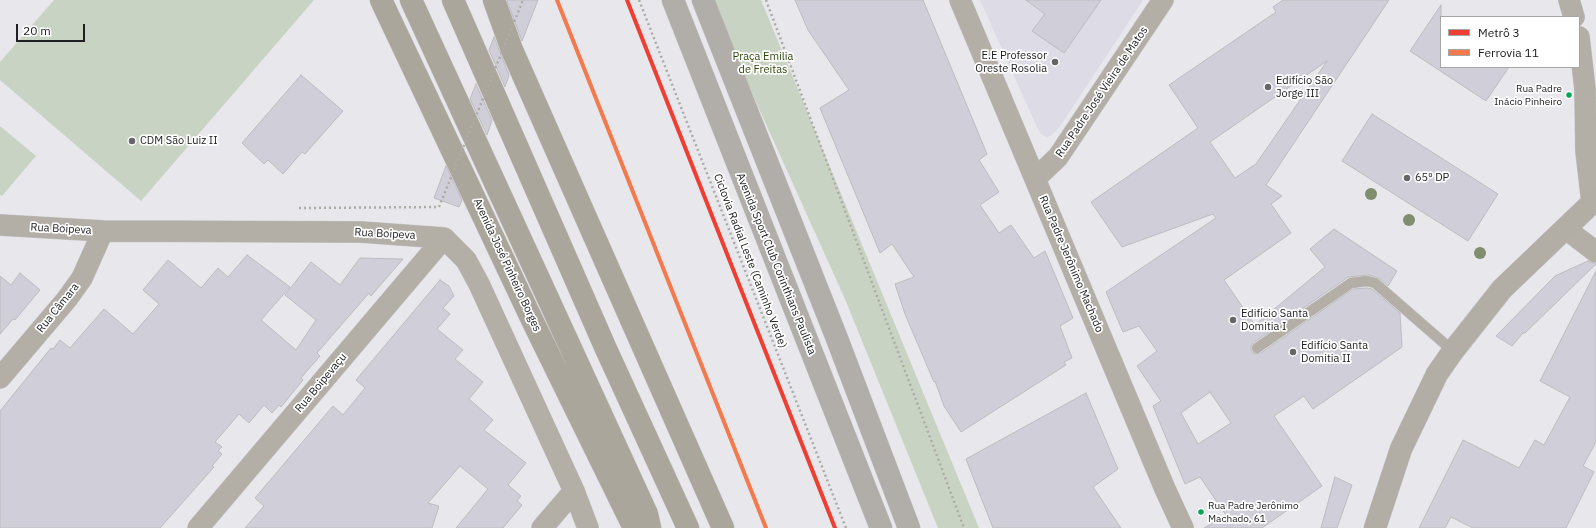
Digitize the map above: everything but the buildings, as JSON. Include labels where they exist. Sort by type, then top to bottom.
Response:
[{"type":"highway","name":"Avenida Sport Club Corinthians Paulista","points":[[673,0],[881,528]]},
{"type":"highway","points":[[703,0],[836,336],[909,528]]},
{"type":"main road","name":"Avenida José Pinheiro Borges","points":[[381,0],[541,338],[634,528]]},
{"type":"main road","points":[[411,0],[648,514],[650,528]]},
{"type":"main road","points":[[454,0],[602,342],[688,528]]},
{"type":"main road","points":[[494,0],[516,58],[722,528]]},
{"type":"street","name":"Rua Padre Jerônimo Machado","points":[[960,0],[1165,489],[1183,528]]},
{"type":"street","name":"Rua Padre José Vieira de Matos","points":[[1035,179],[1058,158],[1163,0]]},
{"type":"street","points":[[1569,0],[1574,16]]},
{"type":"street","points":[[1375,528],[1401,449],[1437,374],[1453,351],[1502,289],[1594,201],[1586,151],[1585,89],[1580,46]]},
{"type":"street","name":"Rua Boipeva","points":[[0,225],[104,231],[361,232],[444,238]]},
{"type":"street","points":[[1566,229],[1596,252]]},
{"type":"street","name":"Rua Câmara","points":[[0,378],[67,299],[82,278],[104,231]]},
{"type":"street","points":[[444,238],[466,260],[479,284],[574,491],[588,528]]},
{"type":"street","name":"Rua Boipevaçu","points":[[198,528],[444,238]]},
{"type":"street","points":[[542,528],[574,491]]},
{"type":"lane","points":[[1256,348],[1351,283],[1367,281],[1374,283],[1453,351]]},
{"type":"path","points":[[439,207],[523,0]]},
{"type":"path","name":"Ciclovia Radial Leste (Caminho Verde)","points":[[639,0],[846,528]]},
{"type":"path","points":[[766,0],[964,528]]},
{"type":"shaded area","name":"E.E Professor Oreste Rosolia","points":[[980,0],[1143,0],[1061,125],[1052,135],[1047,137],[1040,133],[1036,125]]},
{"type":"green space","name":"CDM São Luiz II","points":[[54,0],[314,0],[141,201],[0,80],[0,62]]},
{"type":"green space","name":"Praça Emilia de Freitas","points":[[714,0],[761,0],[979,528],[938,528],[845,299],[747,82]]},
{"type":"green space","points":[[0,126],[36,156],[2,196],[0,195]]},
{"type":"metro line","name":"3","points":[[627,0],[835,528]]},
{"type":"rail line","name":"11","points":[[557,0],[766,528]]},
{"type":"place","name":"E.E Professor Oreste Rosolia","points":[[1055,62]]},
{"type":"place","name":"Edifício São Jorge III","points":[[1268,87]]},
{"type":"place","name":"Rua Padre Inácio Pinheiro","points":[[1569,95]]},
{"type":"place","name":"CDM São Luiz II","points":[[132,141]]},
{"type":"place","name":"65º DP","points":[[1407,178]]},
{"type":"place","name":"Edifício Santa Domitia I","points":[[1233,320]]},
{"type":"place","name":"Edifício Santa Domitia II","points":[[1293,352]]},
{"type":"place","name":"Rua Padre Jerônimo Machado, 61","points":[[1201,512]]}]
